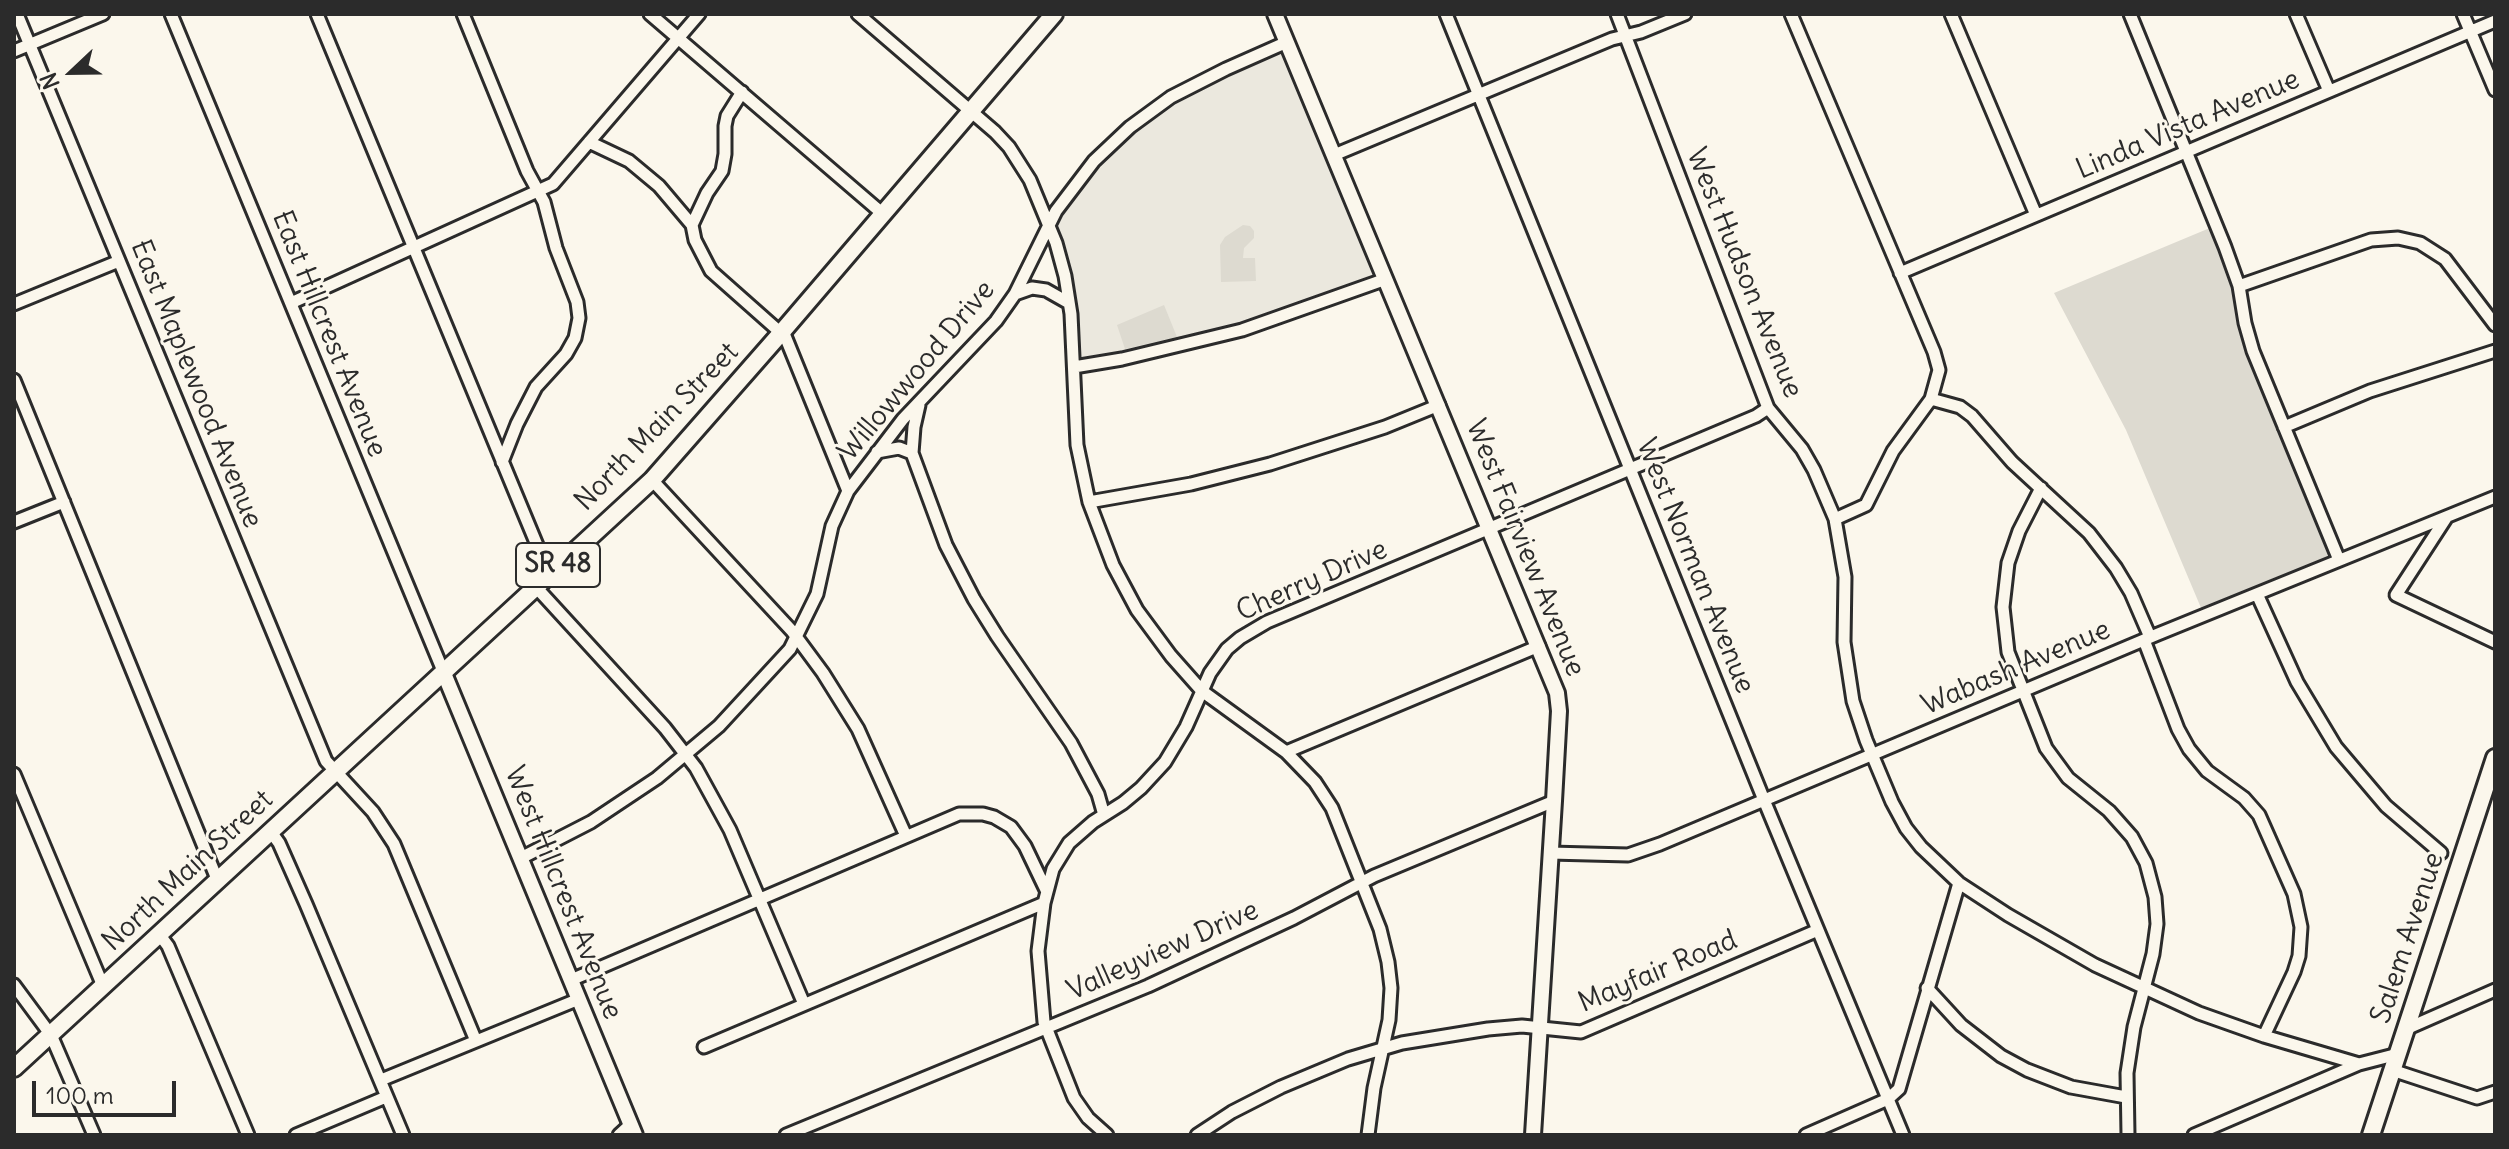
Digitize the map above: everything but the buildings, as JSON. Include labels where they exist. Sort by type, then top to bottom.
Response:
[{"type":"main road","name":"North Main Street","points":[[14,1068],[652,480],[1054,14]]},
{"type":"main road","name":"Salem Avenue","points":[[2371,1135],[2491,784],[2495,758]]},
{"type":"street","name":"East Maplewood Avenue","points":[[17,14],[315,736],[334,771],[373,812],[394,844],[476,1041]]},
{"type":"street","points":[[14,51],[103,14]]},
{"type":"street","name":"East Hillcrest Avenue","points":[[171,14],[443,671]]},
{"type":"street","points":[[317,14],[549,574]]},
{"type":"street","points":[[463,14],[527,171],[539,192],[577,302],[577,328],[566,354],[536,387],[502,462]]},
{"type":"street","points":[[650,14],[883,214]]},
{"type":"street","points":[[291,303],[553,184],[699,14]]},
{"type":"street","points":[[858,14],[995,132],[1021,163],[1049,225],[1064,272],[1074,367],[1077,445],[1089,502],[1113,565],[1137,610],[1202,691],[1286,752],[1315,782],[1332,808],[1380,929],[1388,962],[1390,1004],[1368,1135]]},
{"type":"street","name":"West Fairview Avenue","points":[[1275,14],[1555,685],[1558,702],[1554,801],[1533,1135]]},
{"type":"street","name":"West Norman Avenue","points":[[1446,14],[1903,1135]]},
{"type":"street","name":"West Hudson Avenue","points":[[1617,14],[1768,408],[1808,460],[1823,487],[1835,519],[1845,577],[1847,672],[1872,755],[1906,828],[1959,883],[2044,937],[2199,1013],[2359,1064]]},
{"type":"street","points":[[1334,155],[1612,39],[1685,14]]},
{"type":"street","points":[[1791,14],[1939,370],[1931,399],[1893,451],[1866,505],[1835,519]]},
{"type":"street","points":[[1951,14],[2036,215]]},
{"type":"street","points":[[2130,14],[2239,286],[2248,336],[2339,560]]},
{"type":"street","points":[[2296,14],[2329,91]]},
{"type":"street","points":[[2463,14],[2495,90]]},
{"type":"street","name":"Linda Vista Avenue","points":[[1900,273],[2495,21]]},
{"type":"street","name":"Willowwood Drive","points":[[521,858],[591,822],[686,755],[747,698],[790,649],[817,594],[832,526],[848,491],[903,419],[983,337],[1015,294],[1056,211],[1094,161],[1147,113],[1192,85],[1287,42]]},
{"type":"street","points":[[692,225],[707,193],[722,171],[727,116],[742,92]]},
{"type":"street","points":[[589,142],[644,172],[692,225],[695,240],[711,271],[782,332],[848,491]]},
{"type":"street","points":[[2239,286],[2371,240],[2398,238],[2420,243],[2445,259],[2495,325]]},
{"type":"street","points":[[14,304],[119,261]]},
{"type":"street","points":[[1074,367],[1122,359],[1242,330],[1386,279]]},
{"type":"street","points":[[1015,294],[1032,288],[1046,290],[1069,303]]},
{"type":"street","points":[[2284,427],[2370,391],[2495,351]]},
{"type":"street","points":[[14,380],[217,879]]},
{"type":"street","points":[[1931,399],[1960,407],[1972,416],[2012,462],[2103,550],[2131,593],[2178,729],[2189,749],[2207,771],[2244,798],[2259,815],[2294,894],[2301,927],[2299,956],[2294,972],[2264,1036]]},
{"type":"street","points":[[919,404],[912,453],[959,572],[997,636],[1071,743],[1098,794],[1104,815]]},
{"type":"street","points":[[1089,502],[1191,484],[1270,464],[1385,427],[1439,405]]},
{"type":"street","name":"Cherry Drive","points":[[1107,1135],[1088,1118],[1074,1098],[1046,1028],[1042,1009],[1038,951],[1053,869],[1069,843],[1141,788],[1165,762],[1186,727],[1210,673],[1227,649],[1255,628],[1756,416],[1768,408]]},
{"type":"street","points":[[877,452],[899,448],[912,453]]},
{"type":"street","points":[[652,480],[797,638],[858,729],[906,836]]},
{"type":"street","points":[[2041,488],[2016,539],[2005,582],[2003,607],[2006,644],[2041,738],[2056,763],[2075,784],[2119,821],[2138,845],[2155,897],[2157,924],[2153,954],[2130,1044],[2126,1097],[2128,1135]]},
{"type":"street","name":"Wabash Avenue","points":[[1550,853],[1613,856],[1637,853],[2495,497]]},
{"type":"street","points":[[14,522],[64,502]]},
{"type":"street","points":[[2446,517],[2396,595],[2495,642]]},
{"type":"street","points":[[535,586],[686,755],[730,830],[804,1004]]},
{"type":"street","points":[[2257,594],[2297,682],[2336,747],[2386,806],[2441,853]]},
{"type":"street","points":[[1286,752],[1539,646]]},
{"type":"street","name":"West Hillcrest Avenue","points":[[443,671],[633,1130]]},
{"type":"street","points":[[14,774],[103,986]]},
{"type":"street","name":"Valleyview Drive","points":[[786,1135],[1215,956],[1361,881],[1554,801]]},
{"type":"street","points":[[571,980],[959,814],[994,817],[1019,836],[1046,898],[704,1047]]},
{"type":"street","points":[[271,832],[285,855],[403,1135]]},
{"type":"street","points":[[1806,1135],[1888,1099],[1899,1089],[1959,883]]},
{"type":"street","name":"Mayfair Road","points":[[1197,1135],[1232,1112],[1299,1078],[1383,1049],[1459,1032],[1522,1026],[1585,1031],[1818,930]]},
{"type":"street","points":[[159,934],[168,946],[248,1135]]},
{"type":"street","points":[[14,985],[51,1035],[94,1135]]},
{"type":"street","points":[[1927,988],[1983,1044],[2014,1063],[2071,1087],[2126,1097]]},
{"type":"street","points":[[2406,1029],[2495,990]]},
{"type":"street","points":[[381,1080],[579,999]]},
{"type":"street","points":[[2194,1135],[2359,1064],[2395,1062],[2477,1098],[2495,1092]]},
{"type":"street","points":[[296,1135],[386,1097]]},
{"type":"street","points":[[619,1135],[633,1130]]},
{"type":"shaded area","points":[[1287,42],[1386,279],[1295,314],[1074,367],[1071,314],[1049,225],[1079,180],[1147,113]]},
{"type":"shaded area","points":[[1243,225],[1250,226],[1254,231],[1254,238],[1244,248],[1243,258],[1255,258],[1256,281],[1221,282],[1220,245],[1225,237]]},
{"type":"shaded area","points":[[2217,225],[2241,306],[2339,560],[2204,615],[2126,430],[2054,293]]},
{"type":"shaded area","points":[[1164,305],[1177,337],[1125,349],[1117,325]]}]
